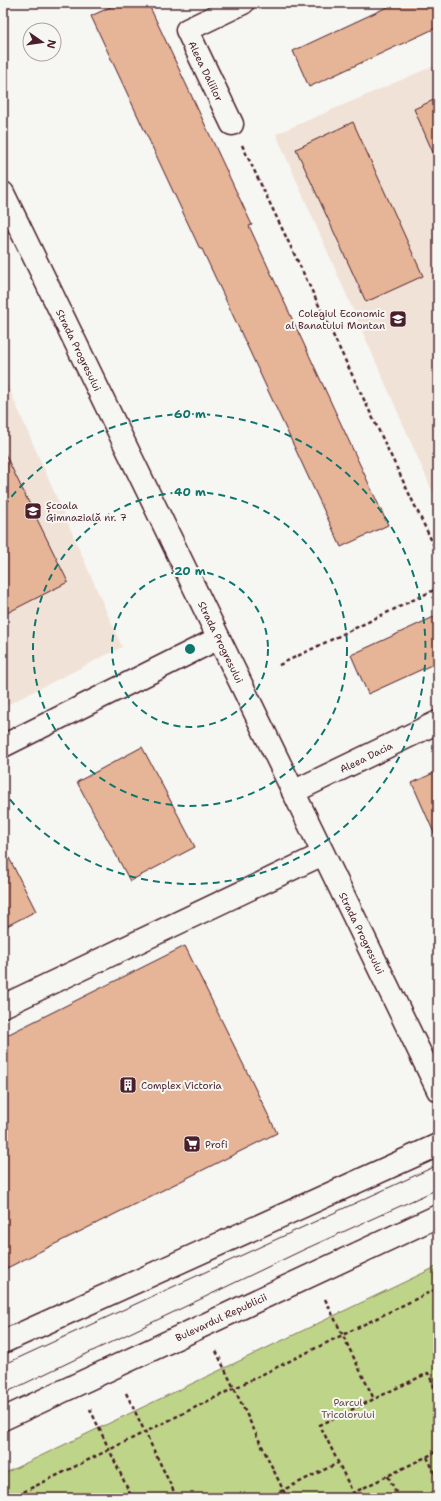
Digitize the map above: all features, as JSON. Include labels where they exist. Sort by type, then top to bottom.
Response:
[{"type":"street","name":"Aleea Daliilor","points":[[232,124],[187,30],[243,3]]},
{"type":"street","name":"Strada Progresului","points":[[3,193],[438,1090]]},
{"type":"street","points":[[3,746],[219,638]]},
{"type":"street","name":"Aleea Dacia","points":[[294,792],[438,722]]},
{"type":"street","points":[[3,1006],[323,854]]},
{"type":"street","points":[[3,1342],[438,1145]]},
{"type":"street","name":"Bulevardul Republicii","points":[[3,1419],[438,1216]]},
{"type":"path","points":[[232,124],[438,554]]},
{"type":"path","points":[[278,665],[438,588]]},
{"type":"path","points":[[11,1498],[438,1288]]},
{"type":"path","points":[[325,1300],[374,1399]]},
{"type":"path","points":[[216,1351],[287,1498]]},
{"type":"path","points":[[438,1394],[428,1373],[320,1426],[353,1493],[438,1451]]},
{"type":"path","points":[[126,1393],[177,1498]]},
{"type":"path","points":[[90,1409],[132,1498]]},
{"type":"path","points":[[427,1457],[438,1479]]},
{"type":"path","points":[[266,1498],[338,1463]]},
{"type":"path","points":[[388,1476],[399,1498]]},
{"type":"shaded area","name":"Colegiul Economic al Banatului Montan","points":[[438,64],[438,504],[276,134]]},
{"type":"shaded area","name":"Școala Gimnazială nr. 7","points":[[3,375],[122,647],[3,707]]},
{"type":"green space","name":"Parcul Tricolorului","points":[[438,1266],[438,1498],[3,1498],[3,1474]]},
{"type":"building","points":[[119,3],[148,3],[252,225],[249,226],[388,525],[341,547],[91,16]]},
{"type":"building","points":[[396,3],[438,3],[438,27],[309,87],[293,51]]},
{"type":"building","points":[[438,98],[438,164],[414,109]]},
{"type":"building","points":[[353,122],[423,276],[366,302],[296,149]]},
{"type":"building","points":[[3,450],[68,582],[3,615]]},
{"type":"building","points":[[438,615],[438,662],[368,694],[351,655]]},
{"type":"building","points":[[142,747],[195,847],[130,881],[77,782]]},
{"type":"building","points":[[438,771],[438,842],[412,783]]},
{"type":"building","points":[[3,846],[36,911],[3,928]]},
{"type":"building","name":"Complex Victoria","points":[[185,946],[277,1133],[3,1270],[3,1037]]},
{"type":"tram line","points":[[3,1365],[438,1165]]},
{"type":"tram line","points":[[3,1394],[303,1250],[438,1189]]},
{"type":"place","name":"Colegiul Economic al Banatului Montan","points":[[398,319]]},
{"type":"place","name":"Școala Gimnazială nr. 7","points":[[33,511]]},
{"type":"place","name":"Complex Victoria","points":[[128,1085]]},
{"type":"place","name":"Profi","points":[[192,1144]]}]
